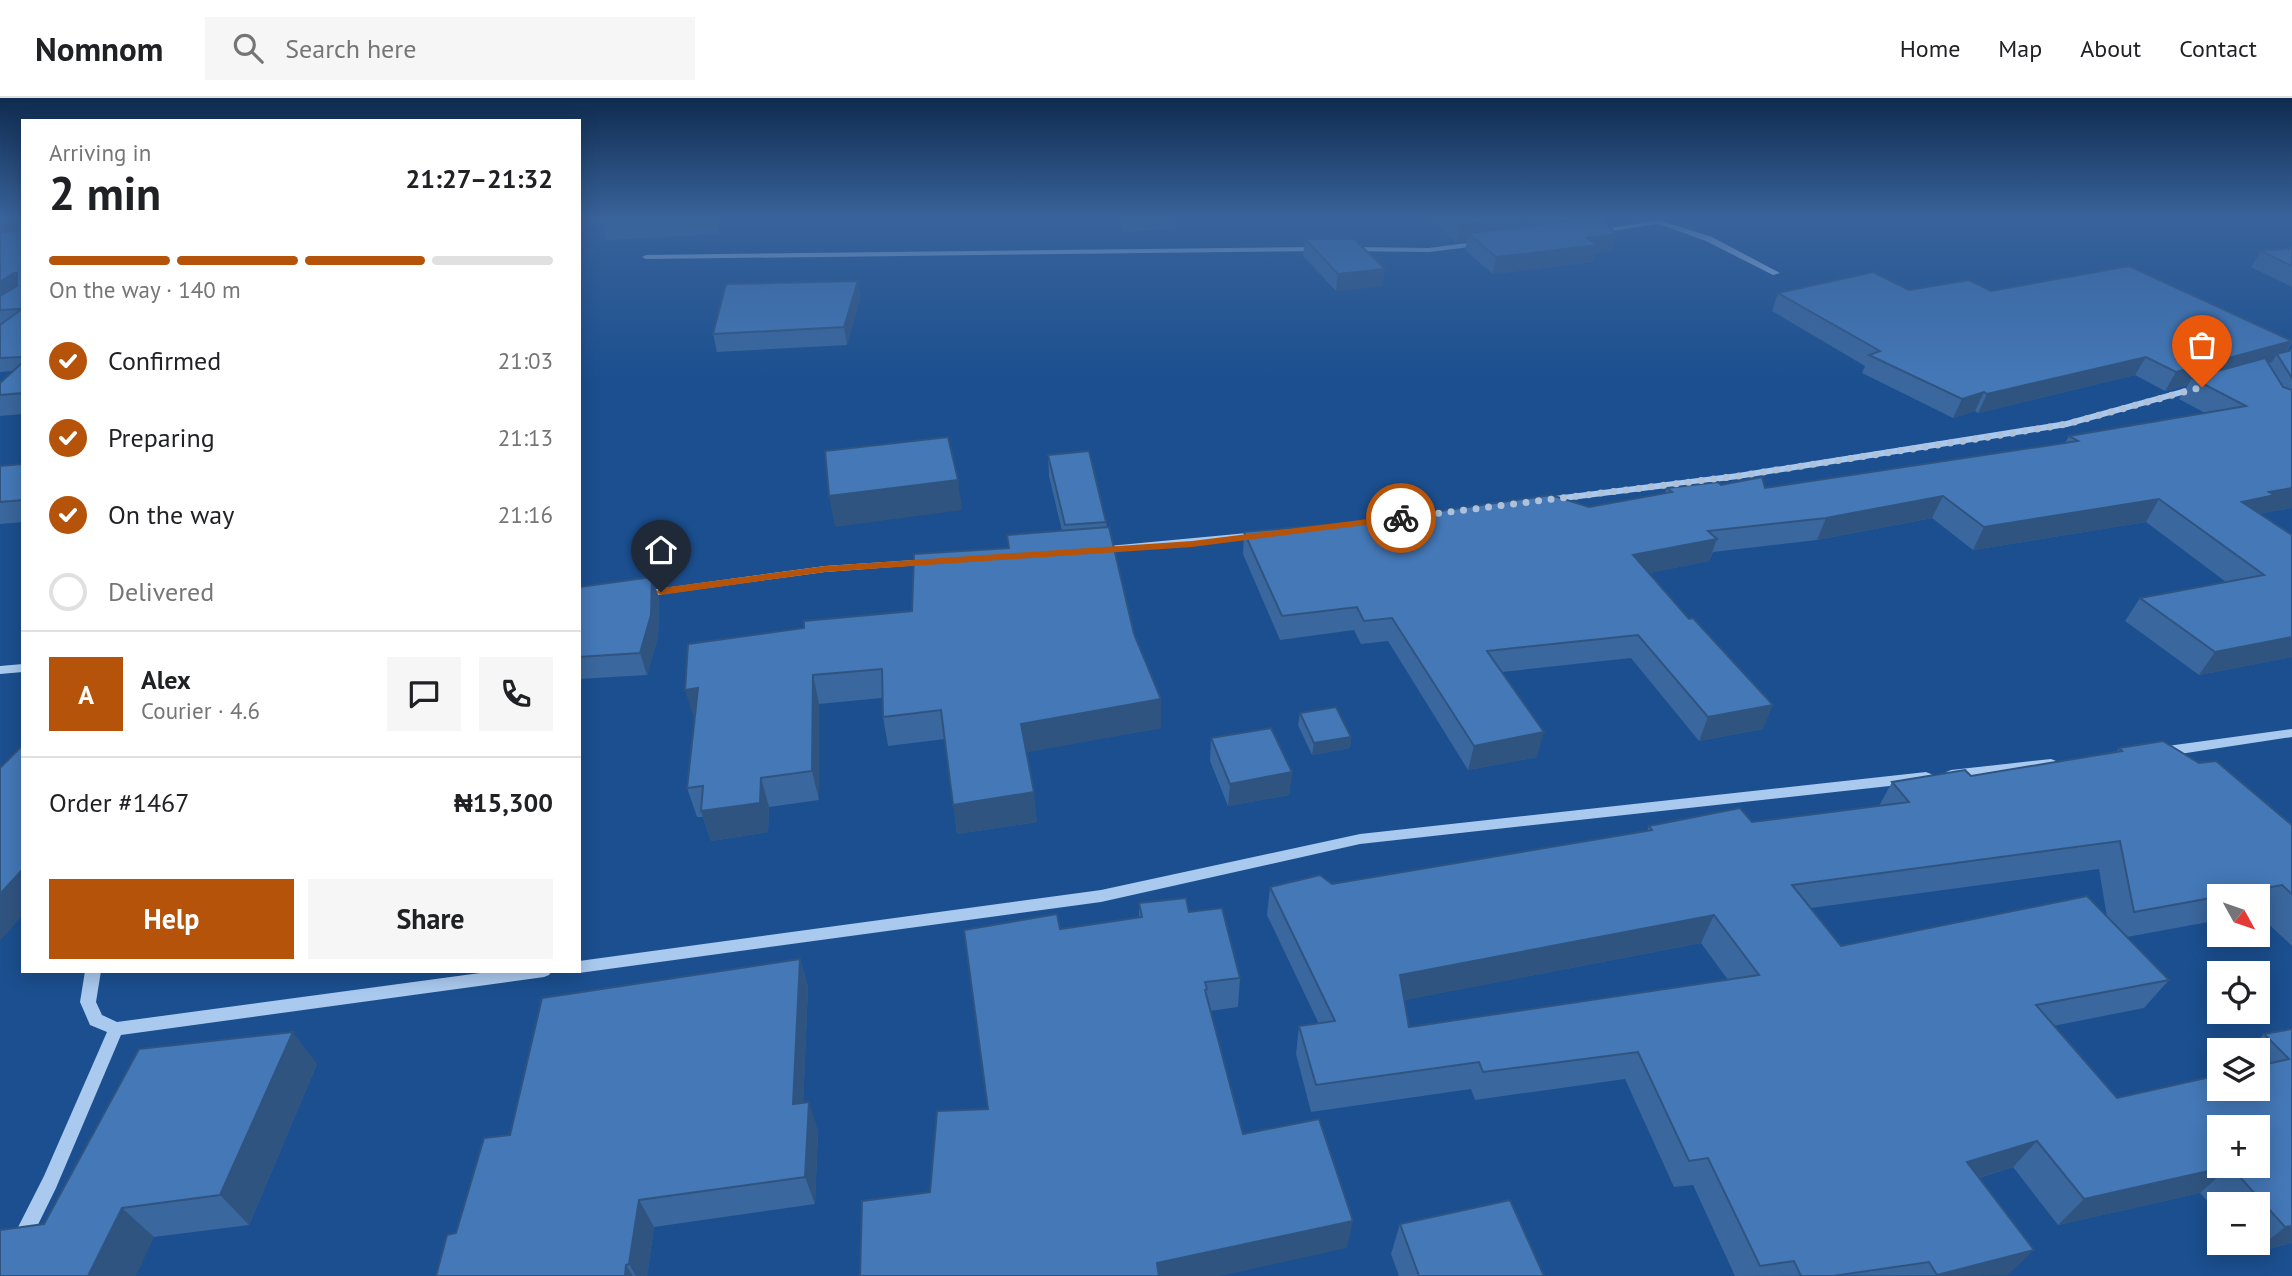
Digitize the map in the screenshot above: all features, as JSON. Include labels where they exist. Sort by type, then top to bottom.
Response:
[{"type":"street","points":[[1535,501],[1738,476],[2067,424],[2215,383]]},
{"type":"street","points":[[1083,551],[1192,544],[1275,533]]},
{"type":"street","points":[[634,595],[825,569],[947,561]]},
{"type":"street","points":[[0,670],[21,668]]},
{"type":"street","points":[[2144,754],[2292,733]]},
{"type":"street","points":[[581,967],[1101,896],[1360,839],[2061,762]]},
{"type":"street","points":[[93,973],[88,1002],[96,1020],[116,1029],[529,973]]},
{"type":"street","points":[[14,1252],[50,1182],[116,1029]]},
{"type":"building","points":[[0,273],[21,273],[21,309],[0,310],[0,296],[17,286],[17,273],[0,282]]},
{"type":"building","points":[[1869,273],[1875,273],[1909,290],[1969,280],[1991,291],[2091,273],[2144,273],[2292,341],[2176,372],[2146,357],[1962,399],[1869,355],[1880,351],[1778,293]]},
{"type":"building","points":[[858,281],[844,327],[713,334],[726,284]]},
{"type":"building","points":[[21,310],[21,357],[0,358],[0,325]]},
{"type":"building","points":[[2292,350],[2292,378],[2277,354]]},
{"type":"building","points":[[2265,358],[2283,387],[2292,390],[2292,488],[2269,492],[2275,495],[2242,502],[2292,535],[2292,637],[2215,652],[2140,598],[2264,575],[2159,499],[1984,527],[1943,496],[1826,518],[1708,531],[1717,539],[1633,555],[1689,619],[1693,618],[1773,705],[1708,717],[1638,635],[1487,651],[1544,732],[1474,746],[1392,618],[1364,621],[1357,607],[1282,616],[1244,532],[1371,521],[1551,495],[1589,507],[1672,492],[1667,488],[1718,482],[1721,485],[1762,477],[1765,488],[2078,441],[2069,436],[2246,406],[2192,378]]},
{"type":"building","points":[[21,364],[21,393],[0,395],[0,383]]},
{"type":"building","points":[[948,437],[958,480],[829,496],[825,451]]},
{"type":"building","points":[[1089,451],[1106,522],[1065,525],[1048,455]]},
{"type":"building","points":[[21,464],[21,500],[0,502],[0,466]]},
{"type":"building","points":[[1109,527],[1134,634],[1161,699],[1021,724],[1034,792],[953,805],[941,710],[883,717],[882,669],[813,675],[812,771],[761,778],[760,803],[701,811],[703,786],[687,788],[698,688],[685,690],[688,644],[804,628],[804,621],[912,611],[914,554],[1009,548],[1007,535]]},
{"type":"building","points":[[652,577],[651,615],[640,653],[581,657],[581,587]]},
{"type":"building","points":[[1336,707],[1351,737],[1314,743],[1300,713]]},
{"type":"building","points":[[1271,728],[1292,772],[1230,784],[1211,738]]},
{"type":"building","points":[[2163,741],[2199,763],[2216,761],[2292,825],[2292,894],[2282,885],[2270,887],[2270,884],[2207,884],[2207,899],[2134,912],[2120,841],[1792,885],[1841,946],[2087,896],[2169,980],[2036,1005],[2117,1098],[2207,1078],[2207,1101],[2270,1101],[2270,1063],[2289,1059],[2264,1034],[2292,1029],[2292,1226],[2285,1227],[2270,1210],[2270,1192],[2253,1192],[2241,1178],[2270,1178],[2270,1115],[2207,1115],[2207,1171],[2084,1199],[2037,1141],[1967,1162],[2034,1250],[1937,1275],[1929,1262],[1833,1276],[1801,1276],[1794,1261],[1760,1266],[1708,1158],[1689,1161],[1638,1052],[1483,1072],[1479,1062],[1316,1085],[1299,1026],[1335,1021],[1270,887],[1320,875],[1332,884],[1652,830],[1649,826],[1740,808],[1752,822],[1909,802],[1892,782],[1965,770],[1971,776],[2122,751],[2119,748]],"holes":[[[1714,915],[1759,975],[1409,1027],[1400,975]]]},
{"type":"building","points":[[21,747],[21,871],[0,894],[0,768]]},
{"type":"building","points":[[1186,898],[1189,912],[1222,908],[1240,978],[1205,982],[1205,990],[1243,1134],[1319,1119],[1353,1221],[1157,1263],[1159,1276],[860,1276],[862,1201],[930,1192],[937,1111],[988,1109],[964,930],[1057,914],[1060,929],[1142,917],[1139,903]]},
{"type":"building","points":[[800,959],[793,1104],[809,1102],[805,1177],[639,1200],[625,1276],[436,1276],[447,1235],[456,1233],[484,1138],[510,1135],[542,998]]},
{"type":"building","points":[[293,1032],[220,1195],[122,1208],[88,1276],[0,1276],[0,1230],[44,1224],[139,1049]]},
{"type":"building","points":[[1510,1200],[1544,1276],[1419,1276],[1400,1224]]},
{"type":"way so far","points":[[1401,518],[1738,476],[1996,436],[2067,424],[2202,387]]},
{"type":"route","points":[[661,592],[825,569],[1192,544],[1401,518]]}]
